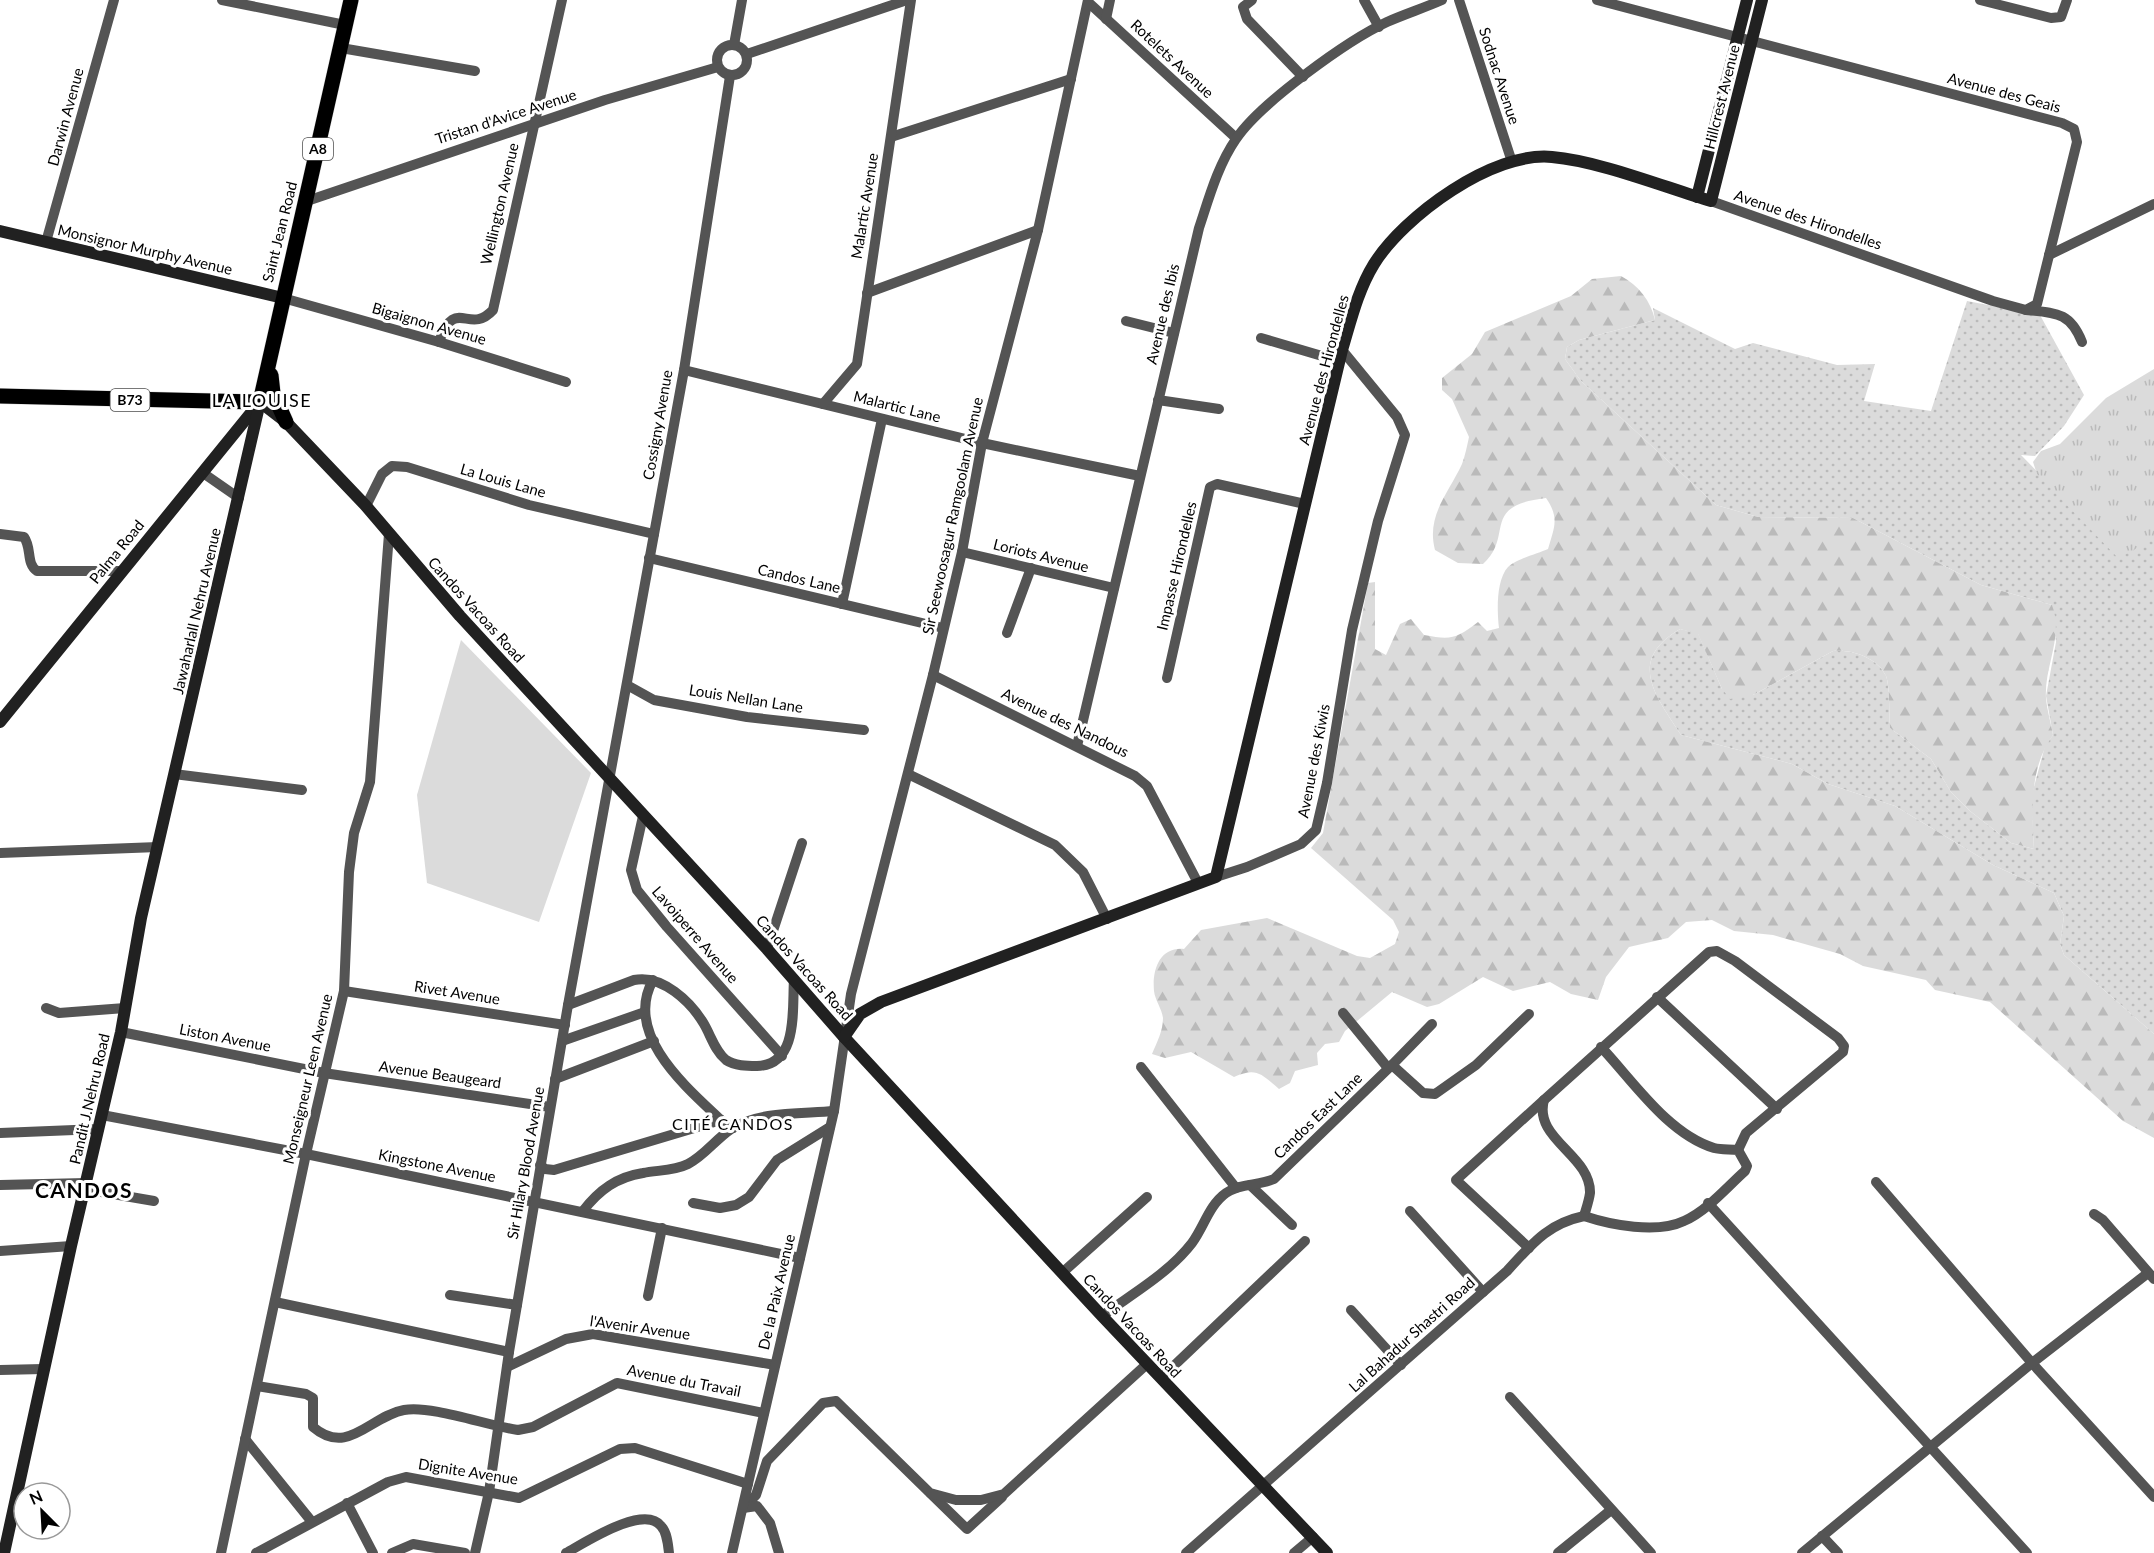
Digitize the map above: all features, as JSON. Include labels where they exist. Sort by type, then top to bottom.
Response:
[{"type":"main road","name":"Saint Jean Road","points":[[260,402],[351,0]]},
{"type":"main road","name":"Hillcrest Avenue","points":[[1697,197],[1747,0]]},
{"type":"main road","name":"Hillcrest Avenue","points":[[1711,201],[1762,0]]},
{"type":"main road","name":"Avenue des Hirondelles","points":[[1216,877],[1340,355],[1359,292],[1375,263],[1393,241],[1447,193],[1479,174],[1512,162],[1549,156],[1574,160],[1711,201]]},
{"type":"main road","name":"Monsignor Murphy Avenue","points":[[0,231],[283,298]]},
{"type":"main road","points":[[272,357],[271,383],[286,422]]},
{"type":"main road","name":"B73","points":[[0,396],[260,402]]},
{"type":"main road","name":"Candos Vacoas Road","points":[[260,402],[286,422],[366,506],[844,1037],[1102,1316],[1327,1553]]},
{"type":"main road","name":"Palma Road","points":[[0,722],[260,402]]},
{"type":"main road","name":"Jawaharlall Nehru Avenue","points":[[162,826],[260,402]]},
{"type":"main road","name":"Pandit J.Nehru Road","points":[[4,1553],[43,1369],[121,1032],[141,918],[162,826]]},
{"type":"main road","name":"Avenue des Kiwis","points":[[844,1037],[860,1014],[881,1002],[1216,877]]},
{"type":"street","name":"Darwin Avenue","points":[[46,242],[114,0]]},
{"type":"street","points":[[224,0],[345,25]]},
{"type":"street","name":"Wellington Avenue","points":[[439,342],[446,323],[453,319],[480,319],[493,310],[562,0]]},
{"type":"street","points":[[734,45],[742,0]]},
{"type":"street","points":[[747,54],[909,0]]},
{"type":"street","name":"Malartic Avenue","points":[[823,404],[856,364],[891,137],[909,0]]},
{"type":"street","points":[[1106,19],[1110,0]]},
{"type":"street","points":[[1252,0],[1243,7],[1247,19],[1303,77]]},
{"type":"street","points":[[1365,0],[1379,27]]},
{"type":"street","name":"Avenue des Ibis","points":[[1077,746],[1198,228],[1217,177],[1236,138],[1264,108],[1303,77],[1379,27],[1442,0]]},
{"type":"street","name":"Sodnac Avenue","points":[[1459,0],[1512,162]]},
{"type":"street","points":[[1597,0],[1751,41]]},
{"type":"street","points":[[1980,0],[2051,18],[2061,17],[2067,0]]},
{"type":"street","name":"Rotelets Avenue","points":[[1088,1],[1236,138]]},
{"type":"street","name":"Sir Seewoosagur Ramgoolam Avenue","points":[[844,1037],[851,994],[933,675],[962,552],[982,443],[1038,230],[1088,1]]},
{"type":"street","name":"Avenue des Geais","points":[[1751,41],[2062,123],[2074,129],[2077,142],[2037,304],[2026,310]]},
{"type":"street","points":[[734,45],[747,54],[745,69],[730,76],[718,67],[719,52],[727,46],[734,45]]},
{"type":"street","points":[[341,48],[475,71]]},
{"type":"street","name":"Tristan d'Avice Avenue","points":[[307,201],[604,100],[718,67]]},
{"type":"street","name":"Cossigny Avenue","points":[[610,779],[684,370],[730,76]]},
{"type":"street","points":[[891,137],[1071,79]]},
{"type":"street","name":"Avenue des Hirondelles","points":[[1711,201],[1993,301],[2026,310],[2062,315],[2071,321],[2082,342]]},
{"type":"street","points":[[2049,255],[2154,204]]},
{"type":"street","points":[[867,293],[1038,230]]},
{"type":"street","name":"Bigaignon Avenue","points":[[283,298],[439,342],[566,382]]},
{"type":"street","points":[[1126,321],[1174,333]]},
{"type":"street","points":[[1261,338],[1340,355]]},
{"type":"street","name":"Avenue des Kiwis","points":[[1216,877],[1257,864],[1308,839],[1316,830],[1327,783],[1352,630],[1378,521],[1405,435],[1397,417],[1340,355]]},
{"type":"street","name":"Malartic Lane","points":[[684,370],[982,443],[1140,476]]},
{"type":"street","points":[[1158,400],[1219,410]]},
{"type":"street","points":[[842,604],[882,419]]},
{"type":"street","name":"La Louis Lane","points":[[366,506],[382,474],[392,466],[407,467],[529,505],[654,534]]},
{"type":"street","points":[[203,473],[239,498]]},
{"type":"street","name":"Impasse Hirondelles","points":[[1167,678],[1210,487],[1217,484],[1305,504]]},
{"type":"street","points":[[0,534],[24,537],[28,544],[32,567],[37,571],[121,571]]},
{"type":"street","name":"Monseigneur Leen Avenue","points":[[221,1553],[306,1154],[345,991],[351,854],[370,782],[389,534]]},
{"type":"street","name":"Loriots Avenue","points":[[962,552],[1114,588]]},
{"type":"street","name":"Candos Lane","points":[[649,558],[943,628]]},
{"type":"street","points":[[1007,633],[1031,568]]},
{"type":"street","name":"Avenue des Nandous","points":[[933,675],[1125,769],[1147,786],[1198,884]]},
{"type":"street","name":"Louis Nellan Lane","points":[[627,685],[654,700],[747,717],[864,730]]},
{"type":"street","points":[[0,706],[13,706]]},
{"type":"street","points":[[174,774],[302,790]]},
{"type":"street","points":[[908,774],[1055,845],[1083,872],[1107,919]]},
{"type":"street","name":"Sir Hilary Blood Avenue","points":[[475,1553],[489,1492],[509,1352],[540,1165],[610,779]]},
{"type":"street","name":"Lavoiperre Avenue","points":[[643,816],[631,870],[637,890],[782,1056]]},
{"type":"street","points":[[767,949],[802,843]]},
{"type":"street","points":[[0,854],[158,847]]},
{"type":"street","points":[[1529,1248],[1456,1180],[1699,958],[1709,952],[1717,951],[1735,961],[1843,1042],[1843,1052],[1746,1133],[1738,1150]]},
{"type":"street","points":[[568,1005],[634,980],[644,978],[653,980],[688,1004],[726,1060],[737,1065],[762,1066],[782,1056],[789,1042],[794,979]]},
{"type":"street","points":[[653,980],[645,999],[645,1012],[654,1041],[674,1074],[732,1128]]},
{"type":"street","name":"Rivet Avenue","points":[[345,991],[565,1025]]},
{"type":"street","points":[[1657,997],[1777,1109]]},
{"type":"street","points":[[46,1008],[59,1013],[125,1008]]},
{"type":"street","points":[[562,1041],[645,1012]]},
{"type":"street","points":[[1343,1013],[1390,1066],[1423,1093],[1435,1094],[1476,1065],[1530,1014]]},
{"type":"street","name":"Candos East Lane","points":[[1102,1316],[1171,1266],[1192,1243],[1216,1202],[1236,1188],[1261,1185],[1274,1179],[1290,1165],[1432,1024]]},
{"type":"street","name":"Liston Avenue","points":[[121,1032],[324,1073]]},
{"type":"street","name":"De la Paix Avenue","points":[[732,1553],[834,1111],[844,1037]]},
{"type":"street","points":[[555,1079],[654,1041]]},
{"type":"street","points":[[1544,1100],[1542,1109],[1545,1124],[1588,1181],[1590,1193],[1584,1216],[1601,1222],[1652,1227],[1683,1222],[1745,1171],[1746,1161],[1738,1150],[1715,1148],[1691,1137],[1667,1118],[1601,1047]]},
{"type":"street","points":[[1141,1066],[1236,1188]]},
{"type":"street","name":"Avenue Beaugeard","points":[[324,1073],[550,1107]]},
{"type":"street","points":[[583,1211],[597,1193],[611,1184],[642,1173],[669,1170],[688,1164],[732,1128],[761,1118],[834,1111]]},
{"type":"street","name":"Kingstone Avenue","points":[[102,1115],[306,1154],[800,1258]]},
{"type":"street","points":[[540,1165],[545,1169],[554,1170],[721,1120]]},
{"type":"street","points":[[693,1203],[720,1208],[736,1205],[749,1197],[777,1160],[830,1126]]},
{"type":"street","points":[[0,1133],[99,1129]]},
{"type":"street","points":[[1876,1182],[2032,1363],[2154,1497]]},
{"type":"street","points":[[0,1185],[85,1186],[154,1201]]},
{"type":"street","points":[[1250,1185],[1292,1225]]},
{"type":"street","points":[[1062,1273],[1147,1197]]},
{"type":"street","points":[[1708,1203],[2027,1553]]},
{"type":"street","points":[[1410,1211],[1483,1292]]},
{"type":"street","points":[[1802,1553],[1932,1448],[2032,1363],[2151,1276],[2141,1261],[2103,1220],[2094,1214]]},
{"type":"street","name":"Lal Bahadur Shastri Road","points":[[1186,1553],[1483,1292],[1551,1227],[1584,1216]]},
{"type":"street","points":[[648,1296],[662,1228]]},
{"type":"street","points":[[1161,1378],[1305,1241]]},
{"type":"street","points":[[0,1251],[71,1246]]},
{"type":"street","points":[[450,1295],[517,1305]]},
{"type":"street","points":[[275,1302],[509,1352]]},
{"type":"street","points":[[1351,1310],[1401,1365]]},
{"type":"street","name":"l'Avenir Avenue","points":[[507,1367],[566,1339],[593,1334],[775,1365]]},
{"type":"street","points":[[743,1508],[756,1495],[767,1461],[823,1402],[830,1400],[836,1401],[967,1529],[1147,1364]]},
{"type":"street","points":[[0,1370],[43,1369]]},
{"type":"street","name":"Avenue du Travail","points":[[257,1386],[292,1389],[313,1398],[313,1427],[324,1437],[339,1439],[364,1430],[392,1413],[406,1409],[428,1411],[518,1430],[533,1427],[617,1383],[764,1413]]},
{"type":"street","points":[[1510,1397],[1651,1553]]},
{"type":"street","points":[[245,1439],[312,1522]]},
{"type":"street","name":"Dignite Avenue","points":[[256,1553],[388,1482],[406,1477],[519,1497],[528,1495],[613,1452],[635,1448],[748,1484]]},
{"type":"street","points":[[930,1493],[966,1501],[993,1499],[1004,1494]]},
{"type":"street","points":[[347,1503],[373,1553]]},
{"type":"street","points":[[743,1508],[757,1506],[764,1514],[770,1523],[779,1553]]},
{"type":"street","points":[[1558,1553],[1611,1510]]},
{"type":"street","points":[[566,1553],[599,1534],[647,1517],[664,1528],[669,1553]]},
{"type":"street","points":[[1822,1536],[1838,1553]]},
{"type":"street","points":[[1294,1553],[1313,1537]]},
{"type":"street","points":[[392,1553],[412,1544],[465,1553]]},
{"type":"green space","points":[[1621,276],[1643,294],[1655,320],[1579,340],[1567,347],[1565,359],[1581,381],[1716,505],[1758,517],[1853,518],[1981,585],[2052,605],[2056,629],[2046,698],[2053,735],[2045,748],[2036,775],[2033,804],[2034,849],[2011,843],[1970,811],[1951,792],[1931,759],[1890,728],[1886,676],[1882,669],[1870,659],[1848,651],[1833,651],[1753,695],[1730,699],[1722,689],[1698,634],[1680,629],[1664,641],[1654,654],[1650,666],[1651,679],[1655,693],[1681,735],[1792,764],[1828,784],[1895,806],[1993,865],[2054,893],[2064,916],[2060,944],[2064,955],[2154,1034],[2154,1138],[2123,1121],[1990,1002],[1935,990],[1926,980],[1863,966],[1840,954],[1773,935],[1734,931],[1712,920],[1686,922],[1668,938],[1629,947],[1606,977],[1598,1000],[1571,994],[1550,982],[1513,991],[1483,977],[1439,1004],[1427,1007],[1392,992],[1345,1031],[1339,1042],[1325,1044],[1317,1053],[1318,1065],[1295,1071],[1290,1083],[1279,1089],[1268,1079],[1254,1072],[1234,1077],[1191,1052],[1165,1058],[1152,1054],[1163,1023],[1154,991],[1156,968],[1163,956],[1176,949],[1184,949],[1201,930],[1267,918],[1357,956],[1370,958],[1395,944],[1399,932],[1393,920],[1311,848],[1323,833],[1368,583],[1375,582],[1375,649],[1386,655],[1400,624],[1411,619],[1424,635],[1447,638],[1464,632],[1478,622],[1487,631],[1499,628],[1498,596],[1504,573],[1516,562],[1548,549],[1554,523],[1553,511],[1546,498],[1525,502],[1512,508],[1505,515],[1497,543],[1483,564],[1458,563],[1435,550],[1433,526],[1436,516],[1462,464],[1469,437],[1452,399],[1442,390],[1442,378],[1472,354],[1485,332],[1571,296],[1592,279]]},
{"type":"green space","points":[[1967,301],[2040,315],[2084,395],[2064,426],[2035,456],[2021,455],[2119,555],[2154,537],[2154,1034],[2064,955],[2060,944],[2064,916],[2054,893],[1993,865],[1895,806],[1828,784],[1792,764],[1681,735],[1655,693],[1651,679],[1650,666],[1654,654],[1664,641],[1680,629],[1698,633],[1722,689],[1753,695],[1833,651],[1848,651],[1870,659],[1882,669],[1886,676],[1890,728],[1931,759],[1951,792],[1970,811],[2011,843],[2034,849],[2031,798],[2045,746],[2053,735],[2046,696],[2056,642],[2052,605],[1981,585],[1853,518],[1758,517],[1716,505],[1581,381],[1565,359],[1567,347],[1579,340],[1655,320],[1653,308],[1735,349],[1753,343],[1837,365],[1875,364],[1864,401],[1931,411]]},
{"type":"green space","points":[[2154,369],[2154,539],[2118,558],[2037,474],[2033,462],[2041,451],[2060,444],[2106,398]]},
{"type":"green space","points":[[461,640],[591,773],[539,922],[427,883],[417,795]]},
{"type":"district","name":"LA LOUISE","points":[[262,401]]},
{"type":"district","name":"CITÉ CANDOS","points":[[733,1124]]},
{"type":"district","name":"CANDOS","points":[[84,1191]]}]
